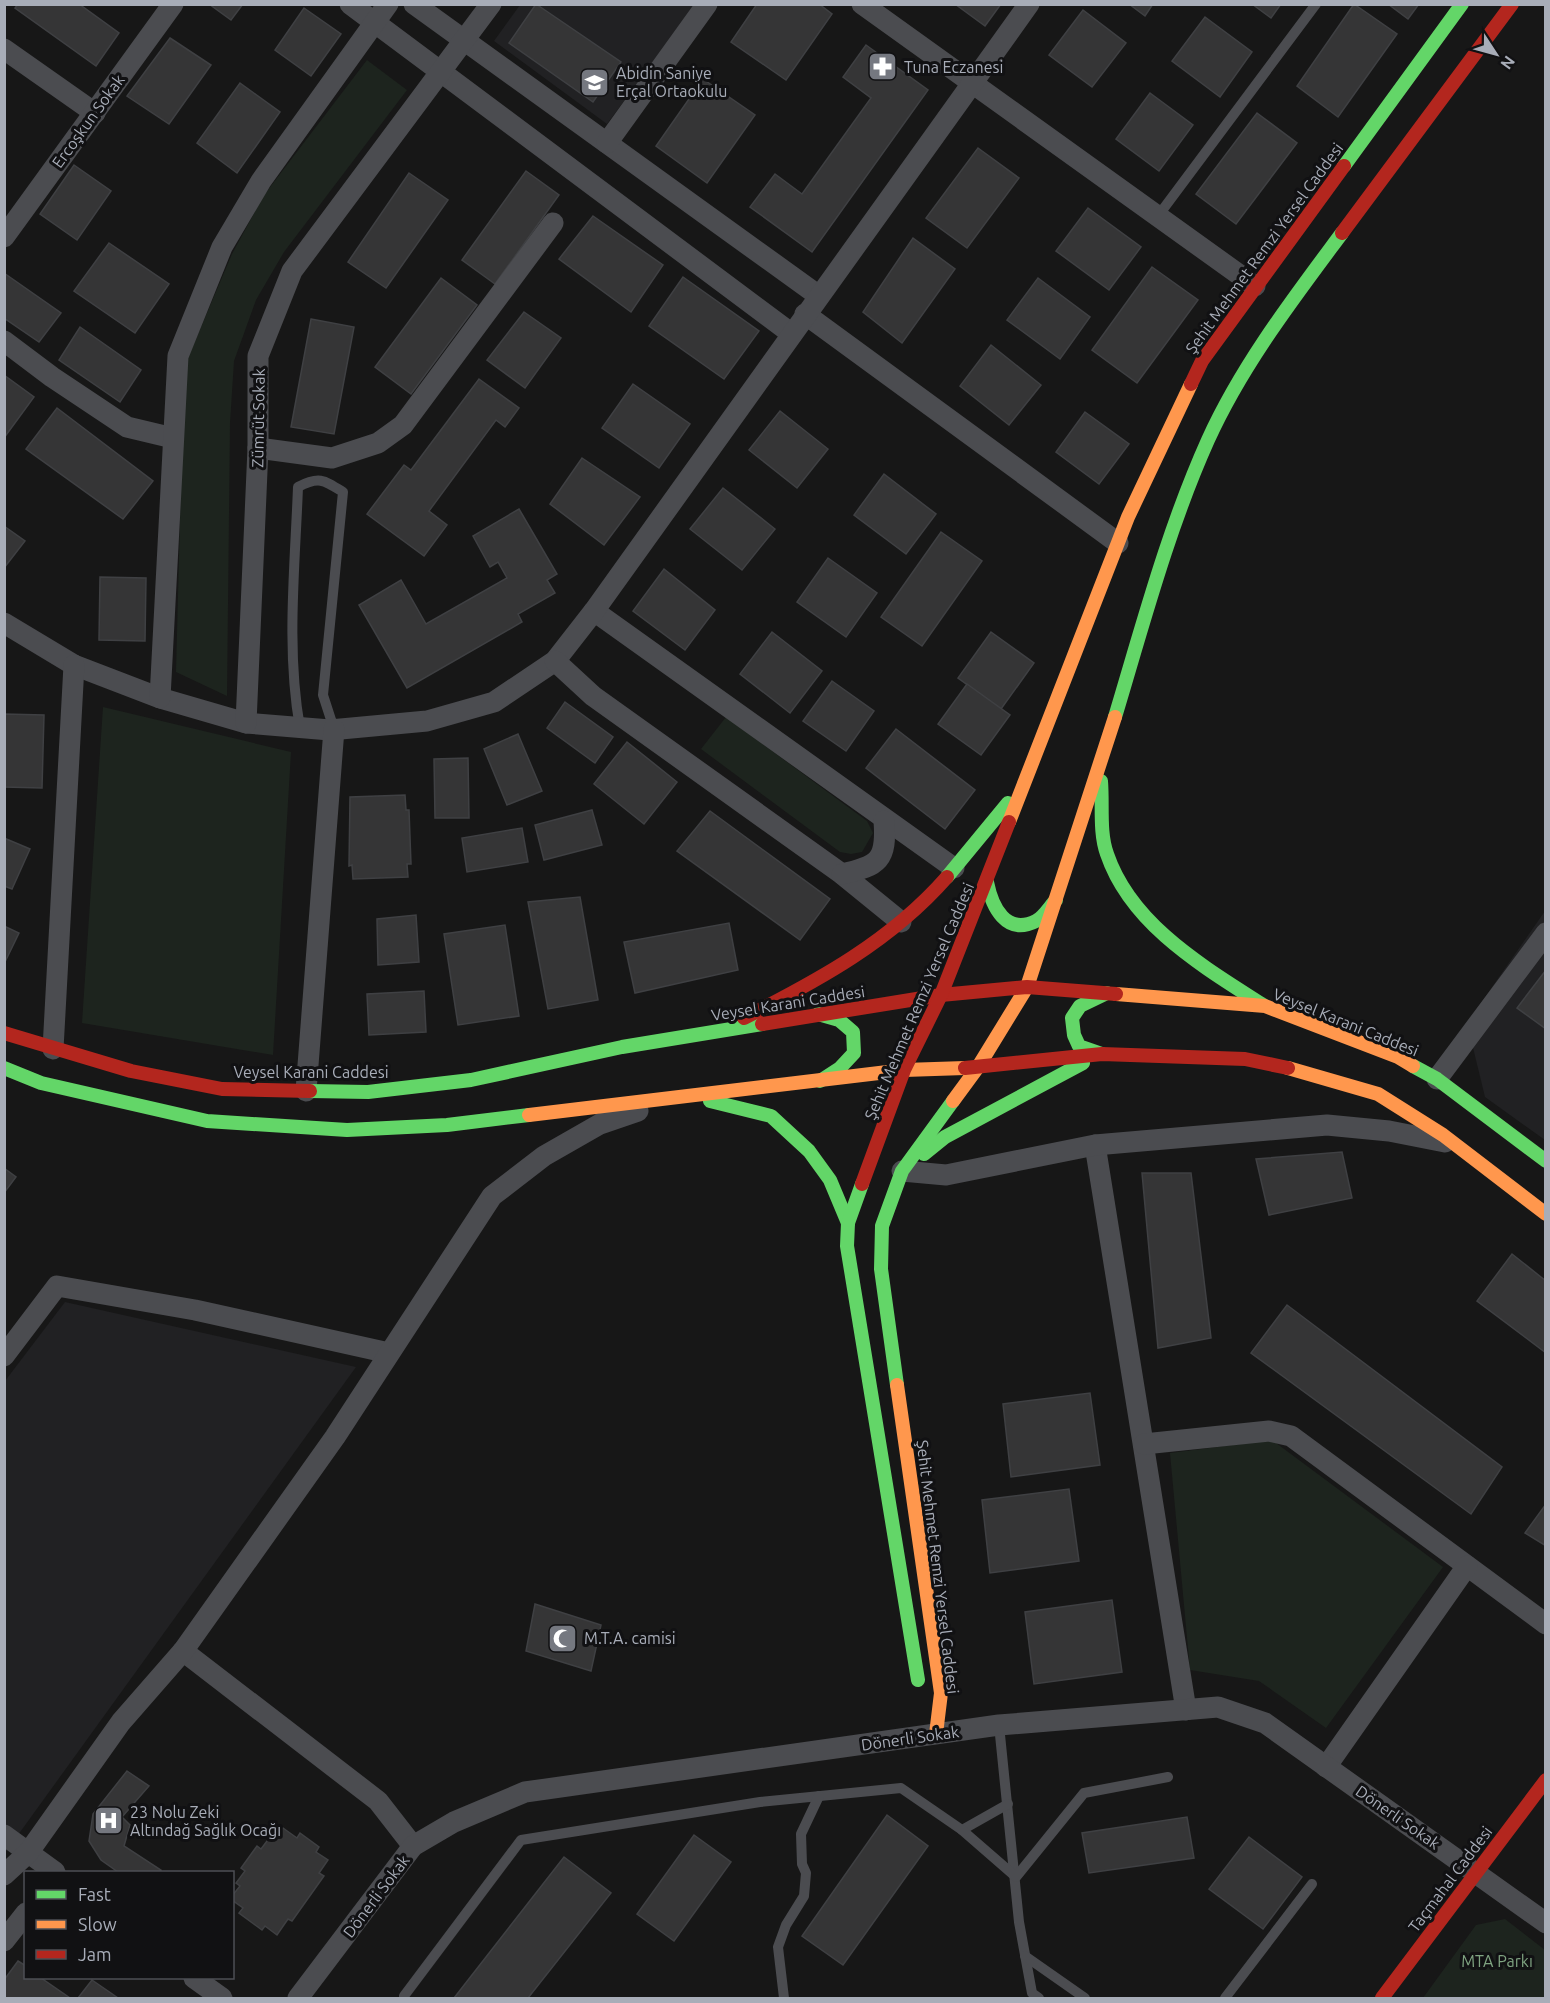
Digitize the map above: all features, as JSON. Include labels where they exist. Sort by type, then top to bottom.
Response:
[{"type":"main road","name":"Şehit Mehmet Remzi Yersel Caddesi","points":[[936,1734],[923,1704],[849,1258],[848,1223],[904,1070],[941,995],[987,882],[1118,543],[1202,361],[1462,4]]},
{"type":"main road","name":"Şehit Mehmet Remzi Yersel Caddesi","points":[[936,1734],[941,1693],[881,1269],[882,1226],[902,1171],[978,1067],[1027,987],[1100,768],[1173,525],[1209,438],[1271,329],[1512,4]]},
{"type":"main road","points":[[1100,768],[1107,853],[1130,897],[1162,934],[1210,970],[1265,1006]]},
{"type":"main road","points":[[717,1031],[834,972],[901,922],[954,868],[1023,784]]},
{"type":"main road","points":[[987,882],[991,902],[1002,920],[1019,926],[1038,920],[1056,900]]},
{"type":"main road","name":"Veysel Karani Caddesi","points":[[4,1033],[131,1071],[222,1089],[368,1092],[471,1080],[622,1047],[941,995],[1027,987],[1265,1006],[1398,1057],[1437,1079],[1545,1161]]},
{"type":"main road","points":[[1101,1054],[1078,1046],[1070,1031],[1072,1014],[1086,1000],[1107,993]]},
{"type":"main road","points":[[818,1014],[839,1020],[853,1032],[854,1053],[840,1068],[820,1081]]},
{"type":"main road","points":[[902,1171],[945,1137],[1053,1077],[1101,1054]]},
{"type":"main road","points":[[4,1068],[41,1083],[207,1121],[347,1130],[447,1125],[904,1070],[978,1067],[1101,1054],[1245,1059],[1312,1073],[1378,1094],[1455,1144],[1545,1214]]},
{"type":"main road","points":[[681,1096],[730,1104],[771,1116],[809,1151],[830,1180],[848,1223]]},
{"type":"main road","name":"Taçmahal Caddesi","points":[[1382,1998],[1545,1780]]},
{"type":"street","name":"Ercoşkun Sokak","points":[[4,237],[172,4]]},
{"type":"street","points":[[350,4],[792,334]]},
{"type":"street","points":[[160,698],[178,356],[222,247],[261,181],[388,4]]},
{"type":"street","points":[[414,4],[819,296]]},
{"type":"street","name":"Zümrüt Sokak","points":[[246,723],[258,448],[258,356],[292,271],[491,4]]},
{"type":"street","points":[[607,144],[707,4]]},
{"type":"street","points":[[862,4],[1255,286]]},
{"type":"street","points":[[4,623],[74,665],[160,698],[246,723],[334,729],[427,721],[494,702],[555,661],[594,611],[1029,4]]},
{"type":"street","points":[[4,49],[94,112]]},
{"type":"street","points":[[258,448],[332,458],[378,443],[403,426],[553,223]]},
{"type":"street","points":[[806,314],[1118,543]]},
{"type":"street","points":[[4,341],[52,377],[127,427],[173,438]]},
{"type":"street","points":[[594,611],[884,821],[954,868]]},
{"type":"street","points":[[555,661],[593,696],[842,874],[901,922]]},
{"type":"street","points":[[53,1049],[74,665]]},
{"type":"street","points":[[306,1090],[334,729]]},
{"type":"street","points":[[842,874],[868,868],[880,858],[886,844],[884,821]]},
{"type":"street","points":[[1437,1079],[1545,933]]},
{"type":"street","points":[[4,1875],[28,1853],[121,1722],[183,1651],[335,1437],[492,1196],[544,1156],[600,1124],[681,1096]]},
{"type":"street","points":[[902,1171],[946,1175],[1095,1145],[1327,1125],[1389,1131],[1455,1144]]},
{"type":"street","points":[[1095,1145],[1186,1710]]},
{"type":"street","points":[[4,1356],[57,1286],[195,1310],[389,1353]]},
{"type":"street","points":[[1144,1444],[1269,1431],[1291,1436],[1545,1624]]},
{"type":"street","points":[[1326,1767],[1467,1566]]},
{"type":"street","points":[[183,1651],[378,1801],[413,1846]]},
{"type":"street","name":"Dönerli Sokak","points":[[298,1998],[413,1846],[454,1822],[525,1792],[999,1725],[1218,1707],[1265,1724],[1545,1923]]},
{"type":"street","points":[[4,1835],[54,1871]]},
{"type":"street","points":[[4,1941],[24,1915]]},
{"type":"street","points":[[197,1979],[222,1998]]},
{"type":"lane","points":[[1158,216],[1317,4]]},
{"type":"lane","points":[[300,728],[296,702],[292,627],[298,487],[312,479],[327,482],[343,492],[323,695],[334,729]]},
{"type":"lane","points":[[999,1725],[1025,1956],[1032,1993],[1039,1998]]},
{"type":"lane","points":[[1016,1877],[1084,1793],[1168,1777]]},
{"type":"lane","points":[[404,1996],[521,1840],[760,1802],[901,1788],[962,1830],[1016,1877]]},
{"type":"lane","points":[[782,1997],[778,1947],[786,1925],[804,1896],[806,1873],[802,1864],[801,1834],[819,1796]]},
{"type":"lane","points":[[962,1830],[1008,1804]]},
{"type":"lane","points":[[1225,1998],[1311,1884]]},
{"type":"lane","points":[[1025,1956],[1085,1998]]},
{"type":"shaded area","name":"Abidin Saniye Erçal Ortaokulu","points":[[520,5],[696,5],[607,124],[494,41]]},
{"type":"shaded area","points":[[1545,911],[1545,1140],[1485,1097],[1467,1023]]},
{"type":"shaded area","points":[[65,1302],[356,1367],[5,1853],[5,1381]]},
{"type":"green space","points":[[367,60],[407,90],[284,252],[256,300],[234,361],[230,423],[227,696],[176,672],[184,367],[232,254],[264,195]]},
{"type":"green space","points":[[103,707],[291,752],[273,1055],[82,1023]]},
{"type":"green space","points":[[726,717],[867,821],[873,833],[862,852],[851,854],[840,852],[701,749]]},
{"type":"green space","points":[[1272,1440],[1443,1567],[1326,1728],[1259,1681],[1190,1670],[1170,1453]]},
{"type":"green space","name":"MTA Parkı","points":[[1505,1919],[1545,1950],[1545,1998],[1423,1998],[1476,1925]]},
{"type":"building","points":[[18,4],[79,4],[119,33],[96,66],[15,8]]},
{"type":"building","points":[[209,4],[243,4],[231,20]]},
{"type":"building","points":[[536,4],[621,62],[593,102],[509,43]]},
{"type":"building","points":[[757,4],[819,4],[832,14],[786,80],[731,42]]},
{"type":"building","points":[[955,4],[1001,4],[985,26]]},
{"type":"building","points":[[1129,4],[1153,4],[1145,16]]},
{"type":"building","points":[[1252,4],[1281,4],[1271,18]]},
{"type":"building","points":[[1354,4],[1397,34],[1338,117],[1297,86]]},
{"type":"building","points":[[1388,4],[1419,4],[1408,19]]},
{"type":"building","points":[[304,8],[341,34],[311,76],[275,50]]},
{"type":"building","points":[[1083,10],[1126,43],[1092,87],[1049,55]]},
{"type":"building","points":[[1205,17],[1252,52],[1220,97],[1172,61]]},
{"type":"building","points":[[170,38],[211,65],[169,124],[127,96]]},
{"type":"building","points":[[866,45],[928,90],[812,252],[750,207],[775,174],[802,194],[871,98],[843,77]]},
{"type":"building","points":[[703,79],[755,115],[707,183],[656,146]]},
{"type":"building","points":[[240,83],[280,112],[237,173],[197,143]]},
{"type":"building","points":[[1150,93],[1193,125],[1159,171],[1116,139]]},
{"type":"building","points":[[1257,113],[1297,143],[1236,224],[1196,194]]},
{"type":"building","points":[[978,148],[1019,178],[967,248],[926,218]]},
{"type":"building","points":[[74,165],[111,191],[77,240],[40,214]]},
{"type":"building","points":[[526,171],[559,195],[495,284],[462,260]]},
{"type":"building","points":[[409,173],[448,200],[386,288],[348,262]]},
{"type":"building","points":[[1088,208],[1141,247],[1109,290],[1056,251]]},
{"type":"building","points":[[593,216],[663,265],[631,312],[559,259]]},
{"type":"building","points":[[913,238],[955,269],[902,343],[863,312]]},
{"type":"building","points":[[109,243],[169,284],[135,333],[74,291]]},
{"type":"building","points":[[1152,267],[1198,300],[1137,383],[1092,350]]},
{"type":"building","points":[[4,273],[61,313],[39,342],[4,318]]},
{"type":"building","points":[[683,277],[759,331],[724,379],[649,326]]},
{"type":"building","points":[[441,278],[477,305],[411,394],[375,367]]},
{"type":"building","points":[[1038,278],[1090,317],[1060,359],[1007,320]]},
{"type":"building","points":[[524,312],[561,338],[525,388],[487,360]]},
{"type":"building","points":[[311,319],[354,327],[334,434],[291,427]]},
{"type":"building","points":[[80,327],[141,370],[120,402],[59,360]]},
{"type":"building","points":[[991,345],[1041,385],[1009,425],[960,386]]},
{"type":"building","points":[[4,375],[34,397],[4,438]]},
{"type":"building","points":[[479,379],[519,408],[505,427],[496,420],[429,511],[447,525],[424,556],[367,514],[404,465],[411,470]]},
{"type":"building","points":[[633,384],[690,424],[659,468],[602,428]]},
{"type":"building","points":[[57,408],[153,481],[123,519],[26,449]]},
{"type":"building","points":[[780,411],[828,449],[797,488],[749,450]]},
{"type":"building","points":[[1085,412],[1129,444],[1099,484],[1056,452]]},
{"type":"building","points":[[582,458],[640,497],[604,545],[550,504]]},
{"type":"building","points":[[884,474],[936,514],[906,554],[854,515]]},
{"type":"building","points":[[723,488],[775,529],[742,570],[690,529]]},
{"type":"building","points":[[519,509],[557,574],[547,580],[555,593],[518,614],[522,622],[407,688],[359,605],[401,580],[426,624],[507,578],[498,562],[490,567],[473,536]]},
{"type":"building","points":[[4,526],[25,541],[4,568]]},
{"type":"building","points":[[941,532],[982,561],[922,646],[881,617]]},
{"type":"building","points":[[828,558],[877,593],[846,637],[797,602]]},
{"type":"building","points":[[664,569],[715,610],[685,650],[633,611]]},
{"type":"building","points":[[100,577],[146,578],[145,641],[99,640]]},
{"type":"building","points":[[772,632],[822,671],[790,713],[740,674]]},
{"type":"building","points":[[991,632],[1034,663],[1001,709],[958,678]]},
{"type":"building","points":[[832,681],[874,711],[846,751],[803,721]]},
{"type":"building","points":[[967,684],[1010,715],[981,755],[938,724]]},
{"type":"building","points":[[565,702],[613,737],[595,763],[547,728]]},
{"type":"building","points":[[4,714],[44,715],[42,788],[4,787]]},
{"type":"building","points":[[896,729],[975,790],[945,829],[866,768]]},
{"type":"building","points":[[518,734],[542,791],[507,805],[484,749]]},
{"type":"building","points":[[627,742],[677,782],[644,824],[594,784]]},
{"type":"building","points":[[468,758],[469,818],[435,818],[434,759]]},
{"type":"building","points":[[405,795],[406,810],[409,810],[411,864],[407,864],[408,877],[353,879],[352,865],[349,866],[350,797]]},
{"type":"building","points":[[592,810],[602,845],[544,860],[535,825]]},
{"type":"building","points":[[710,811],[830,899],[800,940],[677,851]]},
{"type":"building","points":[[522,828],[528,862],[467,872],[462,838]]},
{"type":"building","points":[[4,838],[30,849],[12,889],[4,886]]},
{"type":"building","points":[[580,897],[598,1000],[548,1009],[528,902]]},
{"type":"building","points":[[416,915],[419,962],[378,965],[377,919]]},
{"type":"building","points":[[729,923],[738,970],[635,993],[624,942]]},
{"type":"building","points":[[505,925],[519,1016],[458,1025],[444,934]]},
{"type":"building","points":[[4,926],[19,933],[4,964]]},
{"type":"building","points":[[1546,970],[1546,1029],[1517,1008]]},
{"type":"building","points":[[424,991],[426,1032],[369,1035],[367,994]]},
{"type":"building","points":[[1342,1152],[1352,1198],[1269,1215],[1256,1159]]},
{"type":"building","points":[[4,1168],[16,1177],[4,1193]]},
{"type":"building","points":[[1142,1173],[1191,1173],[1211,1338],[1158,1348]]},
{"type":"building","points":[[1512,1254],[1546,1281],[1546,1353],[1477,1301]]},
{"type":"building","points":[[1287,1305],[1502,1467],[1471,1514],[1251,1353]]},
{"type":"building","points":[[1090,1393],[1100,1465],[1011,1477],[1003,1404]]},
{"type":"building","points":[[1069,1489],[1079,1561],[990,1573],[982,1500]]},
{"type":"building","points":[[1546,1504],[1546,1546],[1525,1533]]},
{"type":"building","points":[[1112,1600],[1122,1672],[1034,1684],[1025,1612]]},
{"type":"building","name":"M.T.A. camisi","points":[[535,1604],[601,1625],[591,1671],[526,1651]]},
{"type":"building","name":"23 Nolu Zeki Altındağ Sağlık Ocağı","points":[[127,1771],[149,1786],[122,1817],[130,1825],[124,1846],[161,1870],[117,1871],[101,1860],[89,1841],[93,1814]]},
{"type":"building","points":[[887,1815],[928,1846],[843,1965],[802,1936]]},
{"type":"building","points":[[1187,1817],[1194,1858],[1089,1873],[1082,1833]]},
{"type":"building","points":[[283,1828],[297,1838],[300,1833],[319,1847],[316,1852],[328,1860],[319,1873],[324,1876],[292,1921],[288,1919],[277,1935],[265,1926],[262,1930],[239,1913],[243,1908],[234,1901],[234,1894],[240,1886],[236,1883],[245,1871],[241,1868],[257,1846],[261,1849],[270,1837],[274,1840]]},
{"type":"building","points":[[694,1835],[731,1862],[674,1941],[637,1914]]},
{"type":"building","points":[[1249,1837],[1302,1877],[1263,1929],[1209,1889]]},
{"type":"building","points":[[564,1857],[611,1893],[528,1998],[454,1998]]},
{"type":"building","points":[[18,1961],[24,1965],[24,1979],[42,1979],[70,1998],[4,1998],[4,1980]]},
{"type":"building","points":[[92,1980],[118,1998],[78,1998]]},
{"type":"traffic: fast","points":[[1344,166],[1462,4]]},
{"type":"traffic: fast","points":[[1115,717],[1168,542],[1208,440],[1252,359],[1342,233]]},
{"type":"traffic: fast","points":[[1101,781],[1102,828],[1107,854],[1118,879],[1133,902],[1172,942],[1263,1005]]},
{"type":"traffic: fast","points":[[947,877],[1008,803]]},
{"type":"traffic: fast","points":[[987,882],[997,909],[1009,922],[1016,925],[1036,921],[1056,900]]},
{"type":"traffic: fast","points":[[1102,1054],[1079,1046],[1074,1035],[1072,1018],[1080,1006],[1107,993]]},
{"type":"traffic: fast","points":[[818,1014],[839,1020],[853,1032],[854,1053],[840,1068],[820,1081]]},
{"type":"traffic: fast","points":[[310,1091],[368,1092],[471,1080],[622,1047],[762,1024]]},
{"type":"traffic: fast","points":[[924,1154],[945,1137],[1083,1063]]},
{"type":"traffic: fast","points":[[1413,1066],[1437,1079],[1546,1161]]},
{"type":"traffic: fast","points":[[4,1068],[41,1083],[207,1121],[347,1130],[447,1125],[529,1115]]},
{"type":"traffic: fast","points":[[710,1101],[771,1116],[809,1151],[830,1180],[848,1223]]},
{"type":"traffic: fast","points":[[897,1385],[881,1269],[882,1226],[902,1171],[953,1101]]},
{"type":"traffic: fast","points":[[862,1184],[848,1223],[847,1246],[918,1680]]},
{"type":"traffic: slow","points":[[1009,822],[1128,517],[1191,384]]},
{"type":"traffic: slow","points":[[953,1101],[978,1067],[1027,987],[1115,717]]},
{"type":"traffic: slow","points":[[1116,994],[1265,1006],[1398,1057],[1413,1066]]},
{"type":"traffic: slow","points":[[529,1115],[904,1070],[965,1068]]},
{"type":"traffic: slow","points":[[1288,1068],[1378,1094],[1443,1135],[1546,1214]]},
{"type":"traffic: slow","points":[[897,1385],[941,1693],[936,1734]]},
{"type":"traffic: jam","points":[[1342,233],[1512,4]]},
{"type":"traffic: jam","points":[[1191,384],[1202,361],[1344,166]]},
{"type":"traffic: jam","points":[[862,1184],[904,1070],[941,995],[1009,822]]},
{"type":"traffic: jam","points":[[744,1018],[826,974],[878,940],[902,921],[947,877]]},
{"type":"traffic: jam","points":[[762,1024],[941,995],[1027,987],[1116,994]]},
{"type":"traffic: jam","points":[[4,1033],[131,1071],[222,1089],[310,1091]]},
{"type":"traffic: jam","points":[[965,1068],[1102,1054],[1245,1059],[1288,1068]]},
{"type":"traffic: jam","points":[[1382,1998],[1546,1780]]},
{"type":"place","name":"Tuna Eczanesi","points":[[883,67]]},
{"type":"place","name":"Abidin Saniye Erçal Ortaokulu","points":[[595,82]]},
{"type":"place","name":"M.T.A. camisi","points":[[563,1638]]},
{"type":"place","name":"23 Nolu Zeki Altındağ Sağlık Ocağı","points":[[109,1821]]}]
